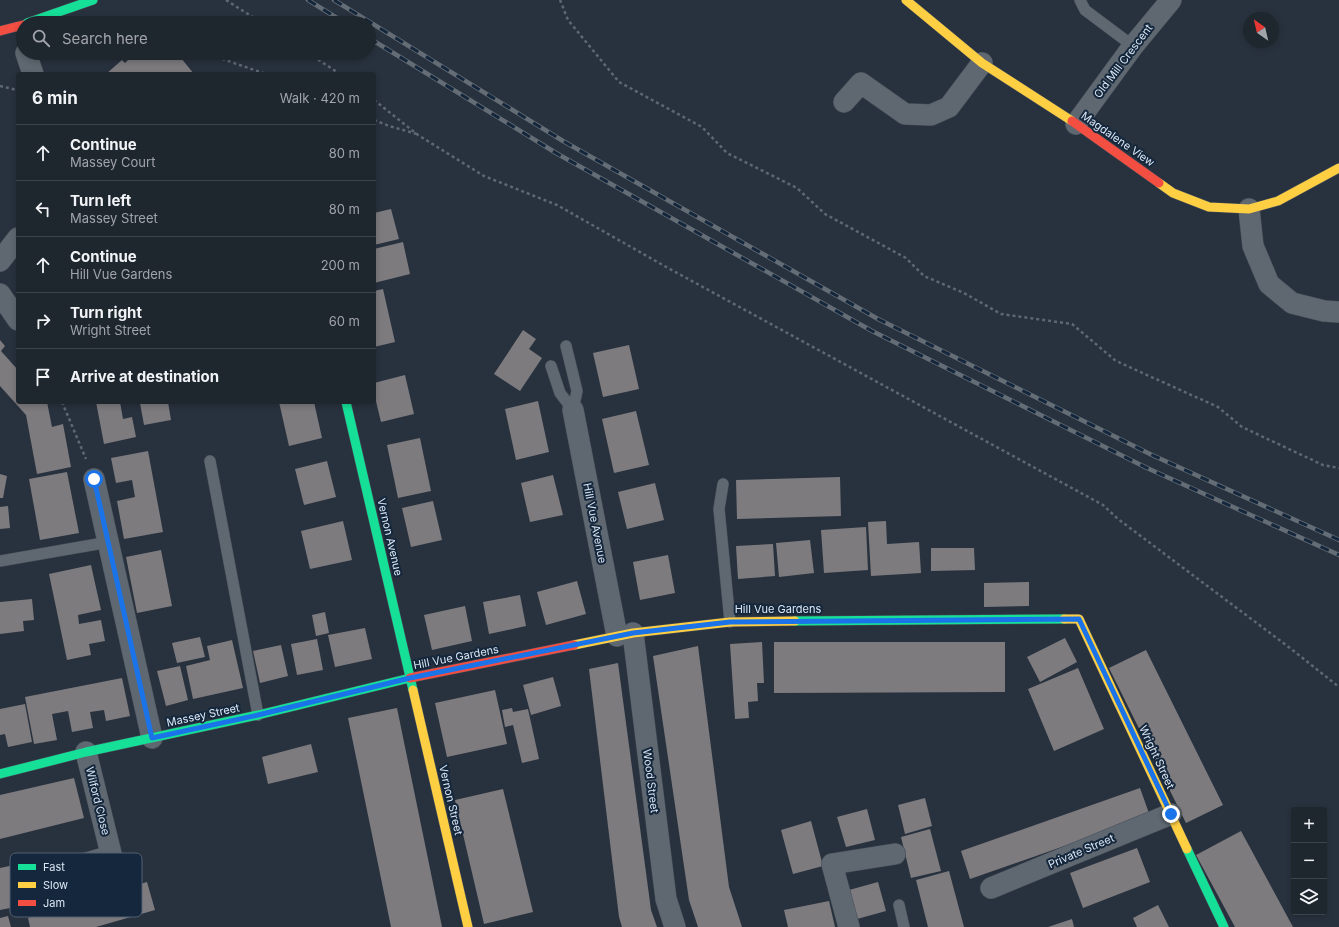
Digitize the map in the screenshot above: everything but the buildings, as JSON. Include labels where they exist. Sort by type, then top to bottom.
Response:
[{"type":"street","points":[[53,16],[93,0]]},
{"type":"street","name":"Magdalene View","points":[[906,0],[982,63],[1076,124],[1173,193],[1209,207],[1249,209],[1278,200],[1339,168]]},
{"type":"street","name":"Old Mill Crescent","points":[[1076,124],[1133,46],[1171,0]]},
{"type":"street","points":[[28,60],[32,72]]},
{"type":"street","points":[[844,102],[861,83],[904,114],[931,115],[949,107],[982,63]]},
{"type":"street","points":[[1249,209],[1253,246],[1269,284],[1292,303],[1324,311],[1339,312]]},
{"type":"street","points":[[0,261],[16,241]]},
{"type":"street","points":[[0,294],[16,317]]},
{"type":"street","name":"Vernon Avenue","points":[[346,404],[410,678]]},
{"type":"street","name":"Hill Vue Avenue","points":[[573,410],[625,635]]},
{"type":"street","points":[[94,479],[152,738]]},
{"type":"street","name":"Hill Vue Gardens","points":[[410,678],[625,635],[730,622],[1079,619]]},
{"type":"street","name":"Wright Street","points":[[1079,619],[1224,927]]},
{"type":"street","name":"Wood Street","points":[[625,635],[666,899],[675,927]]},
{"type":"street","name":"Massey Street","points":[[0,774],[86,752],[258,715],[410,678]]},
{"type":"street","name":"Vernon Street","points":[[410,678],[468,927]]},
{"type":"street","name":"Wilford Close","points":[[86,752],[110,851]]},
{"type":"street","name":"Private Street","points":[[991,888],[1171,814]]},
{"type":"street","points":[[849,927],[832,864],[895,854]]},
{"type":"lane","points":[[1080,0],[1085,10],[1133,46]]},
{"type":"lane","points":[[566,346],[576,391],[573,410]]},
{"type":"lane","points":[[551,366],[560,393],[573,410]]},
{"type":"lane","points":[[210,461],[258,715]]},
{"type":"lane","points":[[723,484],[719,509],[730,622]]},
{"type":"lane","points":[[0,561],[109,542]]},
{"type":"lane","points":[[103,853],[110,851]]},
{"type":"lane","points":[[899,905],[904,927]]},
{"type":"path","points":[[226,0],[251,16]]},
{"type":"path","points":[[560,0],[568,20],[619,82],[702,127],[726,153],[797,188],[825,214],[906,258],[924,276],[964,293],[1001,314],[1072,324],[1116,361],[1218,407],[1242,427],[1323,465],[1339,468]]},
{"type":"path","points":[[225,60],[260,72]]},
{"type":"path","points":[[319,60],[337,72]]},
{"type":"path","points":[[0,86],[16,90]]},
{"type":"path","points":[[376,102],[418,135],[484,176],[557,205],[675,272],[1103,505],[1118,519],[1290,648],[1339,687]]},
{"type":"path","points":[[376,121],[418,135]]},
{"type":"path","points":[[63,404],[94,479]]},
{"type":"railway","points":[[308,0],[334,16]]},
{"type":"railway","points":[[334,0],[360,16]]},
{"type":"railway","points":[[376,26],[563,141],[878,319],[1152,455],[1339,540]]},
{"type":"railway","points":[[376,42],[556,153],[872,331],[1147,468],[1339,555]]},
{"type":"traffic: fast","points":[[47,16],[93,0]]},
{"type":"traffic: fast","points":[[346,404],[413,690]]},
{"type":"traffic: fast","points":[[795,621],[1064,619]]},
{"type":"traffic: fast","points":[[0,774],[86,752],[258,715],[410,678]]},
{"type":"traffic: fast","points":[[1187,849],[1224,927]]},
{"type":"traffic: slow","points":[[906,0],[982,63],[1072,121]]},
{"type":"traffic: slow","points":[[1159,183],[1173,193],[1209,207],[1249,209],[1278,201],[1339,168]]},
{"type":"traffic: slow","points":[[1064,619],[1079,619],[1187,849]]},
{"type":"traffic: slow","points":[[574,645],[633,633],[730,622],[795,621]]},
{"type":"traffic: slow","points":[[413,690],[468,927]]},
{"type":"traffic: jam","points":[[0,31],[16,27]]},
{"type":"traffic: jam","points":[[1072,121],[1159,183]]},
{"type":"traffic: jam","points":[[410,678],[574,645]]},
{"type":"route","points":[[94,479],[152,738],[258,715],[410,678],[633,633],[730,622],[1079,619],[1171,814]]}]
